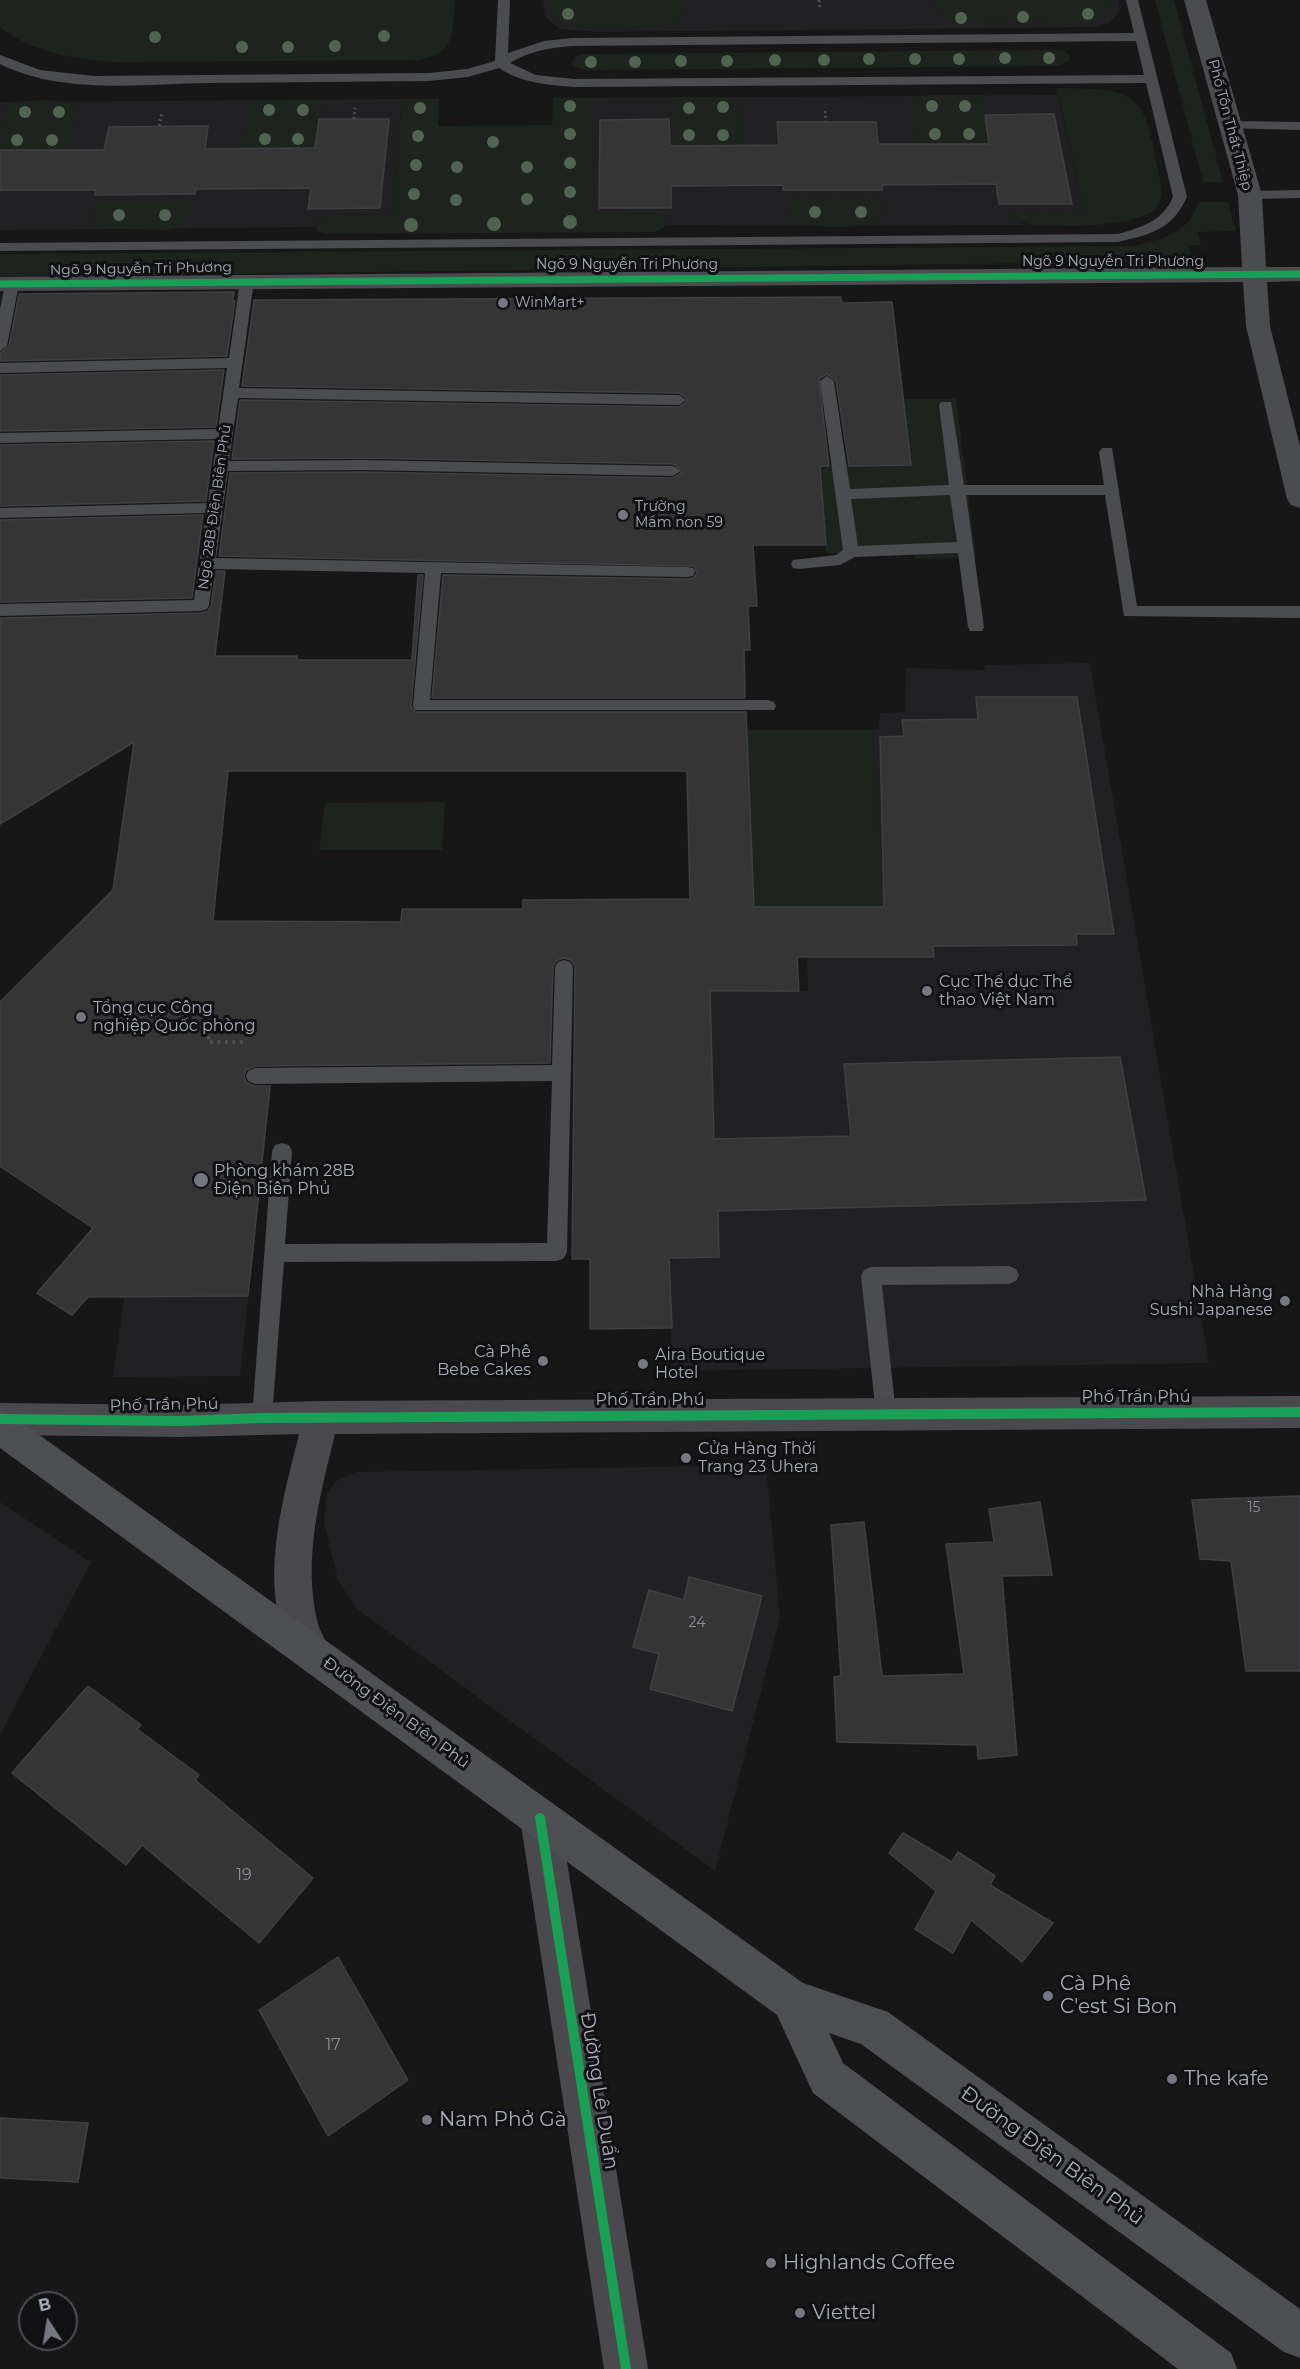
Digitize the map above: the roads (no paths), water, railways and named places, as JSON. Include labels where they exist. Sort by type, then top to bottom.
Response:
[{"type":"main road","name":"Đường Điện Biên Phủ","points":[[0,1427],[792,2000],[873,2027],[1300,2336]]},
{"type":"main road","name":"Đường Điện Biên Phủ","points":[[792,2000],[828,2078],[1215,2369]]},
{"type":"street","name":"Phố Tôn Thất Thiệp","points":[[1195,0],[1250,195],[1258,326],[1300,499]]},
{"type":"street","name":"Ngõ 9 Nguyễn Tri Phương","points":[[6,284],[1300,274]]},
{"type":"street","name":"Phố Trần Phú","points":[[0,1419],[181,1421],[321,1417],[1300,1412]]},
{"type":"street","points":[[313,1653],[302,1631],[292,1582],[299,1507],[321,1417]]},
{"type":"street","name":"Đường Lê Duẩn","points":[[540,1818],[626,2369]]},
{"type":"lane","points":[[501,63],[504,0]]},
{"type":"lane","points":[[0,247],[1118,238],[1153,229],[1174,214],[1180,197],[1132,0]]},
{"type":"lane","points":[[0,59],[14,67],[56,78],[108,80],[429,78],[468,73],[501,63],[516,54],[544,45],[572,42],[1141,37]]},
{"type":"lane","points":[[501,63],[514,73],[541,81],[574,83],[1152,79]]},
{"type":"lane","points":[[1230,125],[1300,126]]},
{"type":"lane","points":[[1250,195],[1300,194]]},
{"type":"lane","name":"Ngõ 28B Điện Biên Phủ","points":[[0,610],[201,605],[247,281]]},
{"type":"lane","points":[[0,346],[6,284]]},
{"type":"lane","points":[[0,368],[235,363]]},
{"type":"lane","points":[[827,381],[851,552]]},
{"type":"lane","points":[[231,393],[679,400]]},
{"type":"lane","points":[[946,405],[976,627]]},
{"type":"lane","points":[[0,438],[225,434]]},
{"type":"lane","points":[[1107,452],[1130,612],[1300,612]]},
{"type":"lane","points":[[221,466],[362,465],[673,471]]},
{"type":"lane","points":[[843,494],[958,490],[1112,490]]},
{"type":"lane","points":[[0,513],[215,508]]},
{"type":"lane","points":[[800,564],[840,560],[851,552],[966,547]]},
{"type":"lane","points":[[207,563],[687,572]]},
{"type":"lane","points":[[433,568],[421,706],[768,706]]},
{"type":"lane","points":[[275,1253],[557,1252],[564,967]]},
{"type":"lane","points":[[255,1076],[561,1073]]},
{"type":"lane","points":[[262,1418],[282,1150]]},
{"type":"lane","points":[[886,1414],[870,1276],[1009,1275]]},
{"type":"place","name":"WinMart+","points":[[503,303]]},
{"type":"place","name":"Trường Mầm non 59","points":[[623,515]]},
{"type":"place","name":"Cục Thể dục Thể thao Việt Nam","points":[[927,991]]},
{"type":"place","name":"Tổng cục Công nghiệp Quốc phòng","points":[[81,1017]]},
{"type":"place","name":"Phòng khám 28B Điện Biên Phủ","points":[[201,1180]]},
{"type":"place","name":"Nhà Hàng Sushi Japanese","points":[[1285,1301]]},
{"type":"place","name":"Cà Phê Bebe Cakes","points":[[543,1361]]},
{"type":"place","name":"Aira Boutique Hotel","points":[[643,1364]]},
{"type":"place","name":"Cửa Hàng Thời Trang 23 Uhera","points":[[686,1458]]},
{"type":"place","name":"Cà Phê C'est Si Bon","points":[[1048,1996]]},
{"type":"place","name":"The kafe","points":[[1172,2079]]},
{"type":"place","name":"Nam Phở Gà","points":[[427,2120]]},
{"type":"place","name":"Highlands Coffee","points":[[771,2263]]},
{"type":"place","name":"Viettel","points":[[800,2313]]}]
